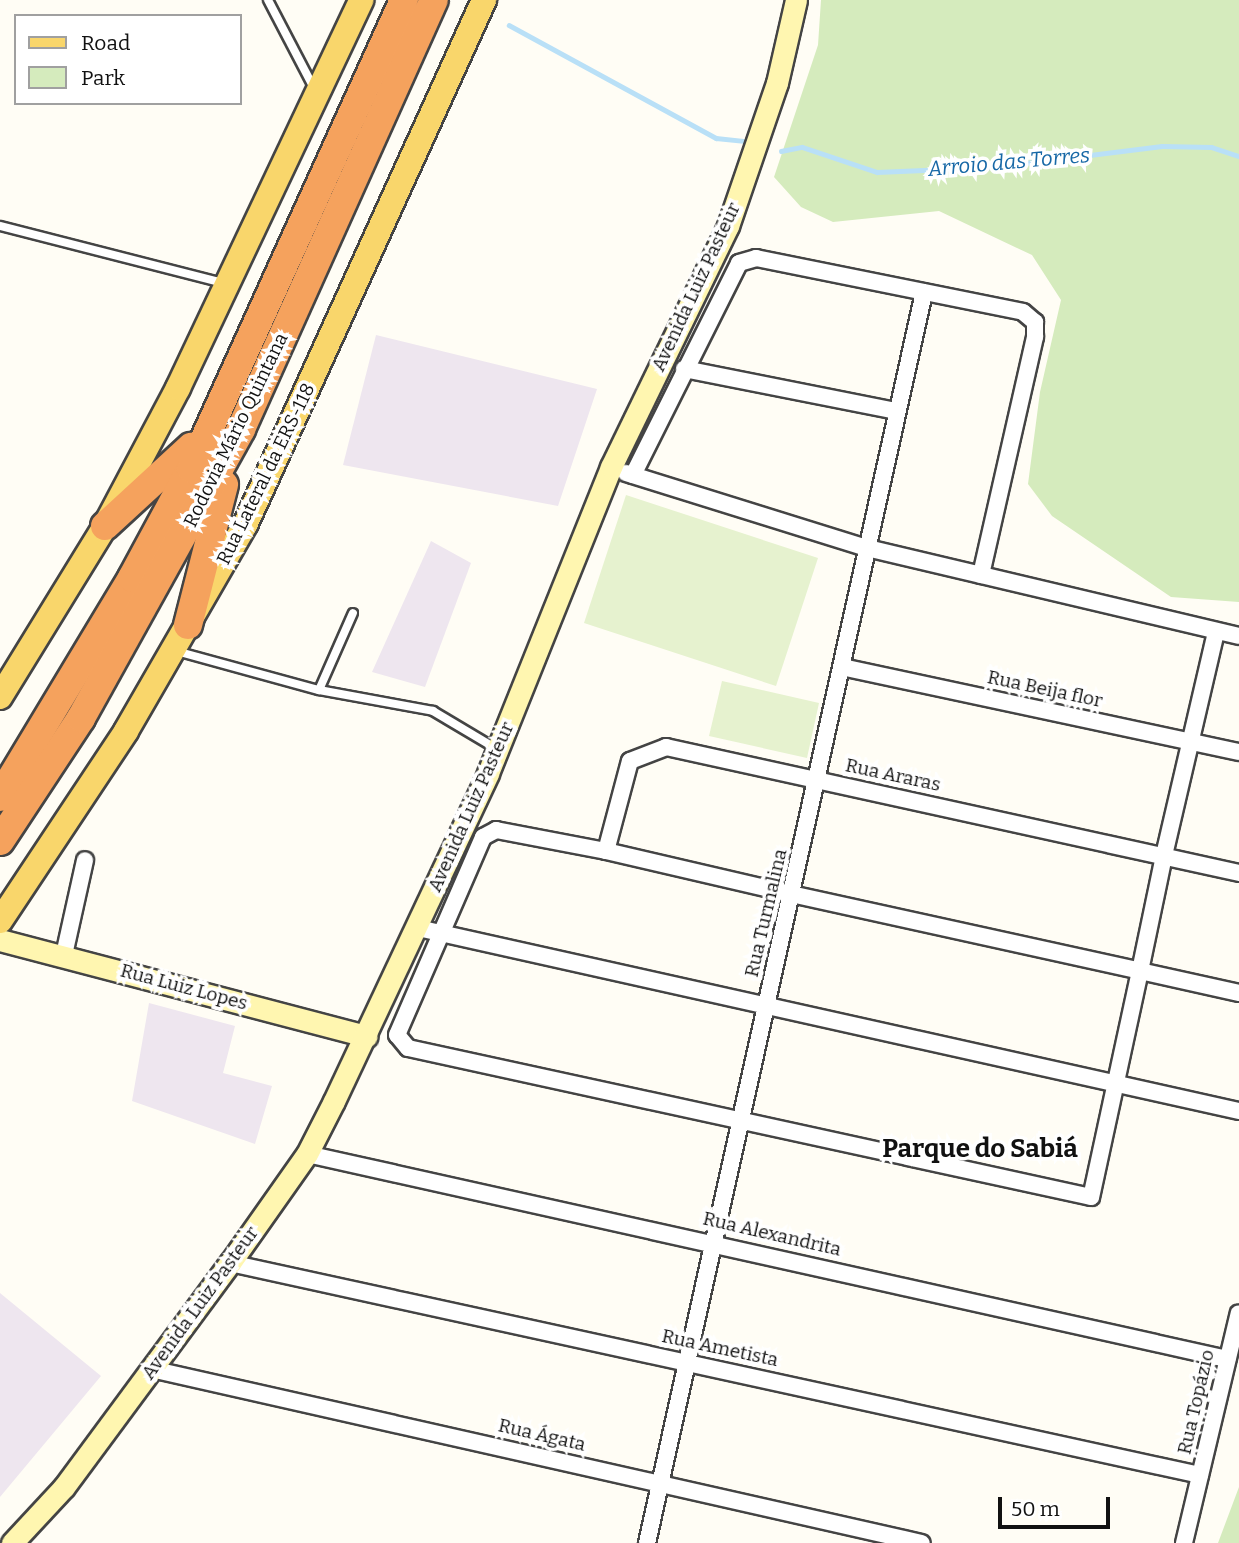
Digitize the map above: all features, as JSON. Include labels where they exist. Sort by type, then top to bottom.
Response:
[{"type":"highway","name":"Rodovia Mário Quintana","points":[[0,797],[229,424],[404,0]]},
{"type":"highway","name":"Rodovia Mário Quintana","points":[[0,841],[88,706],[229,424],[434,0]]},
{"type":"highway","points":[[105,527],[229,424]]},
{"type":"highway","points":[[188,625],[229,424]]},
{"type":"main road","points":[[0,697],[105,527],[227,284],[361,0]]},
{"type":"main road","name":"Rua Lateral da ERS-118","points":[[0,921],[173,650],[278,458],[484,0]]},
{"type":"main road","name":"Avenida Luiz Pasteur","points":[[12,1543],[64,1487],[307,1154],[367,1036],[498,750],[611,467],[728,226],[777,83],[796,0]]},
{"type":"main road","name":"Rua Luiz Lopes","points":[[0,940],[367,1036]]},
{"type":"street","points":[[633,475],[739,263],[756,258],[1023,312],[1035,322],[981,575]]},
{"type":"street","name":"Rua Turmalina","points":[[647,1543],[818,781],[924,292]]},
{"type":"street","points":[[684,369],[897,411]]},
{"type":"street","points":[[611,467],[867,548],[1239,636]]},
{"type":"street","points":[[1216,632],[1164,856],[1140,971],[1091,1197],[399,1044],[397,1035],[483,837],[496,830],[606,851],[791,894],[1140,971],[1239,993]]},
{"type":"street","name":"Rua Beija flor","points":[[842,667],[1239,752]]},
{"type":"street","name":"Rua Araras","points":[[606,851],[630,761],[666,747],[1239,873]]},
{"type":"street","points":[[64,955],[85,860]]},
{"type":"street","points":[[418,928],[1239,1111]]},
{"type":"street","name":"Rua Alexandrita","points":[[307,1154],[714,1242],[1227,1359]]},
{"type":"street","name":"Rua Ametista","points":[[230,1263],[1200,1475]]},
{"type":"street","name":"Rua Topázio","points":[[1184,1543],[1239,1313]]},
{"type":"street","name":"Rua Ágata","points":[[151,1369],[922,1543]]},
{"type":"lane","points":[[268,0],[317,94]]},
{"type":"lane","points":[[0,226],[227,284]]},
{"type":"lane","points":[[319,690],[353,613]]},
{"type":"lane","points":[[173,650],[319,690],[433,711],[498,750]]},
{"type":"shaded area","points":[[376,335],[597,389],[558,506],[343,465]]},
{"type":"shaded area","points":[[431,541],[471,563],[425,687],[372,672]]},
{"type":"shaded area","points":[[149,1003],[235,1026],[223,1073],[272,1086],[255,1144],[132,1101]]},
{"type":"shaded area","points":[[0,1293],[101,1376],[0,1497]]},
{"type":"green space","points":[[821,0],[1239,0],[1239,602],[1171,597],[1052,516],[1028,484],[1040,392],[1061,300],[1032,255],[939,211],[833,222],[801,207],[774,177],[818,45]]},
{"type":"green space","points":[[626,495],[818,558],[776,686],[584,623]]},
{"type":"green space","points":[[722,681],[819,703],[807,758],[709,736]]},
{"type":"green space","points":[[1239,1487],[1239,1543],[1218,1543]]},
{"type":"waterway","name":"Arroio das Torres","points":[[509,25],[716,138],[743,141]]},
{"type":"waterway","name":"Arroio das Torres","points":[[781,151],[802,147],[877,172],[994,167],[1162,146],[1211,147],[1239,156]]},
{"type":"district","name":"Parque do Sabiá","points":[[980,1149]]}]
